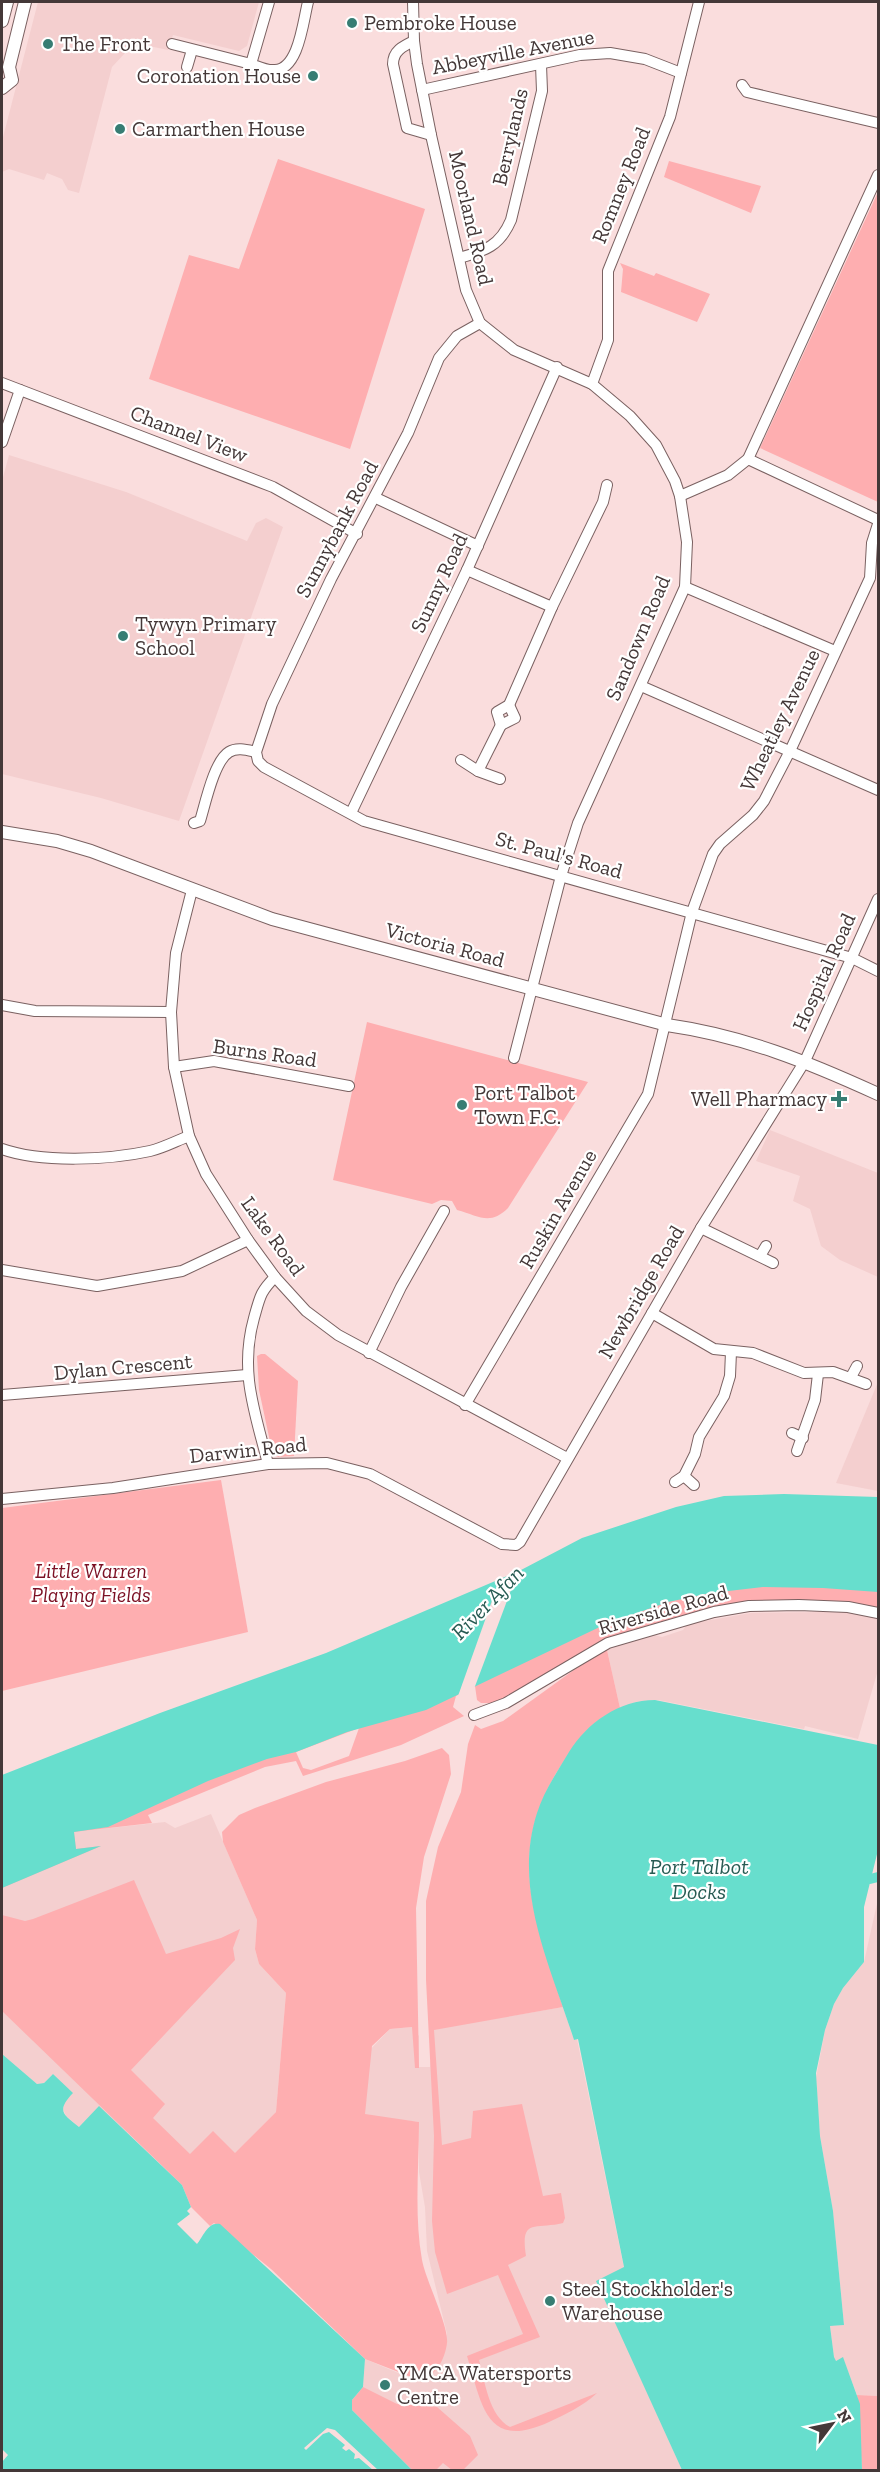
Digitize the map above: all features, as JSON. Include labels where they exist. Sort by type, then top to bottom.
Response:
[{"type":"street","points":[[2,21],[7,2]]},
{"type":"street","points":[[2,90],[12,80],[5,64],[26,2]]},
{"type":"street","points":[[251,64],[270,2]]},
{"type":"street","points":[[172,44],[276,70],[290,63],[295,56],[308,2]]},
{"type":"street","name":"Moorland Road","points":[[413,2],[414,41],[431,135],[466,290],[480,323],[514,350],[592,384],[630,416],[656,445],[681,496]]},
{"type":"street","name":"Romney Road","points":[[592,384],[608,340],[608,272],[670,117],[699,2]]},
{"type":"street","name":"Moorland Road","points":[[414,41],[396,52],[393,64],[406,128],[431,135]]},
{"type":"street","points":[[187,67],[192,50]]},
{"type":"street","name":"Abbeyville Avenue","points":[[422,90],[580,56],[610,52],[645,59],[681,73]]},
{"type":"street","name":"Berrylands","points":[[459,258],[493,246],[505,234],[511,220],[542,91],[541,65]]},
{"type":"street","points":[[742,85],[747,92],[879,123]]},
{"type":"street","points":[[681,496],[728,475],[748,459],[879,176]]},
{"type":"street","name":"Sunnybank Road","points":[[256,752],[272,704],[331,579],[376,498],[408,433],[439,358],[457,336],[480,323]]},
{"type":"street","name":"Sunny Road","points":[[351,813],[467,570],[557,367]]},
{"type":"street","name":"Channel View","points":[[2,383],[273,487],[357,534]]},
{"type":"street","points":[[2,442],[20,390]]},
{"type":"street","points":[[748,459],[879,522]]},
{"type":"street","points":[[478,771],[501,725],[497,712],[509,705],[552,607],[603,502],[607,484]]},
{"type":"street","name":"Sandown Road","points":[[514,1058],[561,876],[582,811],[685,586],[687,542],[681,496]]},
{"type":"street","points":[[376,498],[478,546]]},
{"type":"street","points":[[603,502],[614,507]]},
{"type":"street","name":"Wheatley Avenue","points":[[667,1025],[692,912],[714,854],[720,844],[753,815],[764,801],[790,751],[870,578],[872,543],[879,522]]},
{"type":"street","points":[[467,570],[552,607]]},
{"type":"street","points":[[685,586],[835,651]]},
{"type":"street","points":[[641,686],[879,790]]},
{"type":"street","points":[[195,823],[200,821],[219,762],[228,753],[238,749],[256,752]]},
{"type":"street","name":"St. Paul's Road","points":[[256,752],[258,761],[264,767],[364,821],[852,958],[879,971]]},
{"type":"street","points":[[460,760],[478,771],[500,779]]},
{"type":"street","name":"Victoria Road","points":[[2,832],[91,851],[272,919],[667,1025],[711,1031],[805,1061],[879,1094]]},
{"type":"street","name":"Lake Road","points":[[192,890],[176,953],[171,1012],[174,1067],[189,1136],[206,1174],[248,1240],[274,1277],[306,1311],[338,1335],[567,1458]]},
{"type":"street","name":"Hospital Road","points":[[805,1061],[879,899]]},
{"type":"street","points":[[2,1005],[36,1011],[171,1012]]},
{"type":"street","name":"Ruskin Avenue","points":[[465,1405],[648,1094],[667,1025]]},
{"type":"street","name":"Burns Road","points":[[174,1067],[214,1061],[349,1086]]},
{"type":"street","name":"Newbridge Road","points":[[516,1545],[520,1542],[702,1228],[805,1061]]},
{"type":"street","points":[[2,1149],[13,1153],[70,1160],[151,1151],[189,1136]]},
{"type":"street","points":[[369,1353],[401,1287],[444,1211]]},
{"type":"street","points":[[702,1228],[774,1263]]},
{"type":"street","points":[[2,1270],[97,1286],[182,1271],[248,1240]]},
{"type":"street","points":[[760,1256],[766,1246]]},
{"type":"street","points":[[268,1464],[248,1375],[247,1349],[261,1291],[274,1277]]},
{"type":"street","points":[[652,1313],[714,1349],[753,1353],[804,1373],[833,1372],[866,1384]]},
{"type":"street","points":[[694,1485],[680,1479],[695,1454],[699,1437],[724,1396],[730,1376],[731,1352]]},
{"type":"street","points":[[851,1377],[857,1366]]},
{"type":"street","points":[[797,1451],[815,1400],[818,1374]]},
{"type":"street","name":"Dylan Crescent","points":[[2,1395],[248,1375]]},
{"type":"street","points":[[792,1433],[803,1438]]},
{"type":"street","name":"Darwin Road","points":[[2,1499],[113,1488],[268,1464],[327,1463],[370,1474],[502,1544],[516,1545]]},
{"type":"street","name":"Riverside Road","points":[[474,1715],[506,1703],[615,1640],[714,1612],[749,1606],[799,1605],[848,1607],[879,1613]]},
{"type":"shaded area","points":[[38,2],[259,2],[247,46],[239,51],[173,35],[168,50],[149,46],[125,53],[112,67],[79,193],[68,190],[62,179],[47,173],[44,180],[9,169],[2,172],[2,141]]},
{"type":"shaded area","name":"Tywyn Primary School","points":[[9,455],[126,492],[247,541],[256,523],[266,518],[283,527],[179,821],[101,798],[2,774],[2,481]]},
{"type":"shaded area","points":[[770,1130],[878,1173],[878,1277],[840,1260],[821,1246],[810,1209],[793,1201],[800,1176],[756,1161]]},
{"type":"shaded area","points":[[878,1382],[878,1491],[836,1483]]},
{"type":"shaded area","points":[[827,1606],[878,1613],[878,1670],[858,1739],[805,1726],[804,1729],[658,1700],[636,1702],[620,1708],[607,1650],[650,1634],[662,1637],[683,1630],[687,1624],[751,1613],[826,1612]]},
{"type":"shaded area","points":[[211,1814],[257,1920],[255,1949],[259,1964],[286,1993],[276,2112],[195,2194],[99,2107],[79,2127],[66,2116],[63,2109],[64,2102],[72,2093],[53,2074],[44,2083],[37,2084],[2,2054],[2,1888],[98,1847],[76,1849],[74,1832],[165,1822],[175,1828]]},
{"type":"shaded area","points":[[878,1899],[878,2396],[857,2395],[843,2358],[835,2361],[834,2357],[830,2326],[844,2325],[833,2211],[820,2136],[816,2078],[825,2030],[834,2004],[843,1988],[864,1962]]},
{"type":"shaded area","points":[[563,2007],[574,2040],[577,2039],[624,2268],[597,2281],[682,2470],[412,2470],[368,2426],[363,2387],[365,2359],[415,2380],[424,2379],[436,2370],[447,2334],[427,2251],[425,2207],[419,2172],[419,2122],[312,2110],[390,2029],[412,2027],[419,2036],[419,2067],[430,2067],[434,2029]]},
{"type":"green space","points":[[278,159],[425,209],[350,449],[149,379],[189,255],[239,269]]},
{"type":"green space","points":[[669,161],[761,186],[751,213],[664,177]]},
{"type":"green space","points":[[878,192],[878,502],[760,448]]},
{"type":"green space","points":[[620,263],[654,276],[656,273],[710,294],[697,322],[621,292],[623,269]]},
{"type":"green space","name":"Port Talbot Town F.C.","points":[[367,1022],[588,1082],[502,1214],[490,1218],[478,1217],[457,1210],[452,1201],[441,1200],[432,1204],[333,1180]]},
{"type":"green space","points":[[265,1354],[298,1381],[294,1456],[278,1457],[272,1451],[259,1390],[257,1356]]},
{"type":"green space","name":"Little Warren Playing Fields","points":[[221,1480],[248,1632],[2,1691],[2,1508]]},
{"type":"green space","points":[[878,1562],[878,1613],[762,1606],[615,1640],[506,1703],[481,1703],[477,1700],[475,1686],[456,1696],[453,1707],[464,1716],[401,1745],[303,1776],[296,1761],[265,1767],[148,1815],[152,1823],[74,1832],[76,1849],[101,1846],[2,1888],[2,1826],[542,1593]],"holes":[[[359,1728],[349,1756],[311,1770],[303,1768],[296,1752]]]},
{"type":"green space","points":[[607,1650],[620,1708],[592,1725],[560,1767],[543,1798],[533,1828],[529,1858],[530,1886],[535,1915],[563,2007],[434,2030],[442,2145],[471,2138],[473,2111],[522,2104],[543,2196],[561,2193],[565,2218],[563,2223],[537,2226],[528,2230],[525,2235],[526,2256],[508,2265],[540,2337],[479,2360],[493,2407],[497,2415],[510,2427],[597,2393],[580,2406],[549,2422],[528,2430],[512,2431],[499,2427],[490,2418],[477,2391],[467,2356],[523,2334],[498,2275],[447,2294],[435,2252],[432,2221],[434,2136],[426,1980],[426,1901],[438,1847],[461,1792],[468,1744],[475,1725],[481,1729],[503,1721],[578,1667]]},
{"type":"green space","points":[[442,1748],[449,1755],[451,1774],[424,1857],[416,1908],[419,2068],[415,2068],[412,2027],[390,2029],[372,2046],[365,2114],[419,2122],[418,2208],[422,2260],[447,2335],[447,2343],[439,2366],[430,2375],[419,2380],[365,2359],[271,2269],[214,2223],[210,2226],[191,2207],[182,2185],[2,2011],[2,1915],[25,1921],[33,1919],[134,1880],[166,1954],[221,1938],[240,1929],[233,1948],[235,1960],[131,2070],[165,2104],[153,2118],[190,2154],[213,2131],[235,2153],[276,2112],[286,1993],[259,1964],[255,1949],[257,1920],[223,1842],[222,1832],[239,1815],[255,1808],[326,1782],[405,1761]]},
{"type":"green space","points":[[363,2387],[397,2404],[437,2407],[470,2436],[478,2455],[463,2470],[452,2470],[443,2463],[436,2470],[412,2470],[352,2410],[352,2400]]},
{"type":"green space","points":[[857,2395],[878,2396],[878,2470],[862,2470]]},
{"type":"water","name":"River Afan","points":[[784,1494],[878,1497],[878,1592],[763,1587],[711,1593],[668,1602],[606,1624],[426,1710],[347,1732],[296,1752],[267,1759],[208,1781],[108,1827],[74,1832],[76,1849],[101,1846],[2,1888],[2,1775],[160,1713],[326,1653],[521,1570],[582,1538],[676,1507],[724,1496]]},
{"type":"water","name":"Port Talbot Docks","points":[[655,1700],[878,1745],[878,1850],[864,1907],[864,1962],[843,1988],[834,2004],[825,2030],[816,2073],[820,2136],[833,2211],[844,2325],[830,2326],[834,2357],[836,2361],[843,2357],[860,2404],[862,2470],[682,2470],[596,2281],[624,2267],[578,2039],[574,2040],[538,1928],[529,1871],[530,1842],[537,1813],[547,1789],[576,1741],[605,1715],[629,1704]]},
{"type":"water","points":[[2,2054],[37,2084],[44,2083],[53,2074],[73,2093],[63,2108],[69,2119],[79,2127],[99,2106],[182,2185],[191,2207],[187,2211],[190,2214],[177,2224],[197,2244],[209,2227],[220,2224],[365,2359],[363,2387],[352,2400],[352,2410],[412,2470],[2,2470],[2,2462],[8,2455],[2,2449]]},
{"type":"pier","points":[[517,1574],[474,1689],[458,1696],[499,1581]]},
{"type":"pier","points":[[327,2428],[335,2430],[378,2470],[373,2470],[359,2458],[354,2459],[355,2454],[349,2449],[346,2451],[342,2448],[345,2445],[329,2432],[323,2434],[306,2450],[304,2448]]},
{"type":"waterway","points":[[870,1879],[878,1877]]},
{"type":"place","name":"Pembroke House","points":[[352,23]]},
{"type":"place","name":"The Front","points":[[48,44]]},
{"type":"place","name":"Coronation House","points":[[313,76]]},
{"type":"place","name":"Carmarthen House","points":[[120,129]]},
{"type":"place","name":"Tywyn Primary School","points":[[123,636]]},
{"type":"place","name":"Well Pharmacy","points":[[839,1099]]},
{"type":"place","name":"Port Talbot Town F.C.","points":[[462,1105]]},
{"type":"place","name":"Steel Stockholder's Warehouse","points":[[550,2301]]},
{"type":"place","name":"YMCA Watersports Centre","points":[[385,2385]]}]
